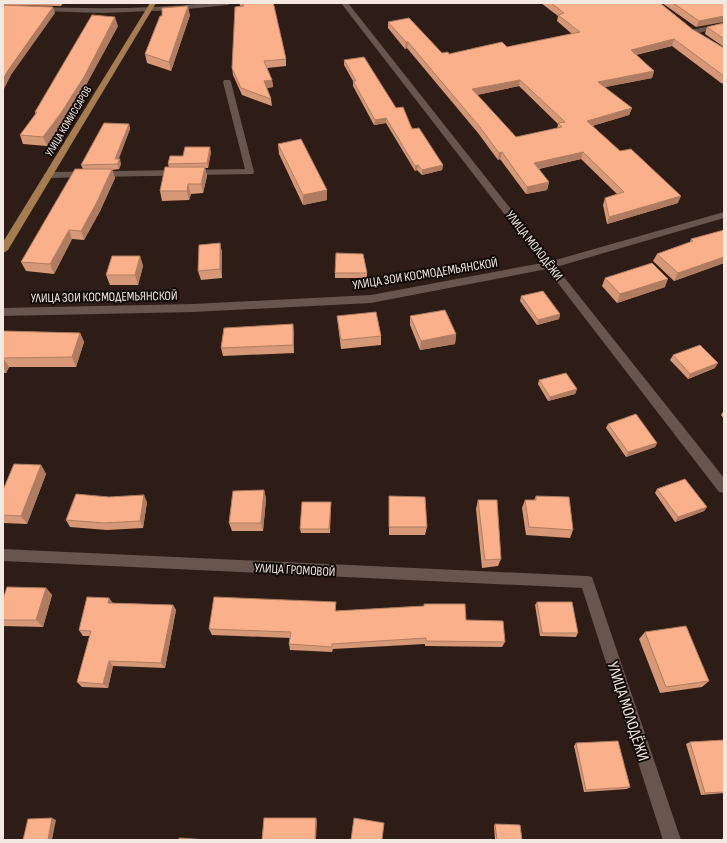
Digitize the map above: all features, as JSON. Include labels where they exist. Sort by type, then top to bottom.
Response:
[{"type":"main road","name":"УЛИЦА КОМИССАРОВ","points":[[3,250],[151,6]]},
{"type":"street","points":[[34,9],[103,11],[151,6],[228,3]]},
{"type":"street","name":"УЛИЦА МОЛОДЁЖИ","points":[[344,3],[551,265],[724,488]]},
{"type":"street","points":[[694,32],[724,25]]},
{"type":"street","points":[[48,175],[250,172],[227,82]]},
{"type":"street","name":"УЛИЦА ЗОИ КОСМОДЕМЬЯНСКОЙ","points":[[3,312],[193,308],[371,299],[551,265],[724,215]]},
{"type":"street","name":"УЛИЦА ГРОМОВОЙ","points":[[3,555],[587,582]]},
{"type":"street","name":"УЛИЦА МОЛОДЁЖИ","points":[[587,582],[672,840]]},
{"type":"building","points":[[242,3],[273,3],[274,6],[286,59],[264,61],[272,80],[264,81],[271,99],[241,88],[232,68],[235,7],[244,6]]},
{"type":"building","points":[[551,3],[660,3],[692,29],[724,48],[724,76],[674,39],[631,50],[654,71],[598,82],[632,108],[587,121],[620,151],[631,149],[681,196],[609,217],[605,198],[624,192],[583,152],[534,163],[549,182],[527,187],[502,152],[499,153],[479,126],[408,42],[406,42],[388,22],[409,18],[442,53],[448,52],[449,54],[502,42],[507,47],[580,32],[558,15],[564,13]],"holes":[[[520,80],[565,122],[558,123],[562,127],[516,137],[472,89]]]},
{"type":"building","points":[[673,3],[724,3],[724,16],[699,21]]},
{"type":"building","points":[[3,5],[53,7],[3,79]]},
{"type":"building","points":[[188,6],[169,62],[145,54],[160,16],[162,16],[162,8]]},
{"type":"building","points":[[92,15],[115,17],[84,77],[61,113],[43,137],[20,135],[37,112],[35,112]]},
{"type":"building","points":[[724,23],[724,39],[707,27]]},
{"type":"building","points":[[364,57],[396,108],[403,107],[412,129],[419,128],[443,165],[422,170],[418,165],[415,166],[386,118],[375,120],[353,81],[356,81],[344,60]]},
{"type":"building","points":[[104,123],[129,124],[115,159],[120,159],[117,164],[81,165]]},
{"type":"building","points":[[301,139],[327,190],[303,195],[278,144]]},
{"type":"building","points":[[185,147],[210,147],[207,163],[168,164],[170,156],[183,156]]},
{"type":"building","points":[[165,167],[205,167],[201,184],[188,184],[187,191],[160,191]]},
{"type":"building","points":[[75,169],[112,169],[97,202],[81,231],[69,230],[50,264],[21,262]]},
{"type":"building","points":[[724,230],[724,257],[678,273],[657,254],[693,241],[691,239]]},
{"type":"building","points":[[220,243],[220,269],[198,271],[199,245]]},
{"type":"building","points":[[336,253],[363,254],[367,273],[335,273]]},
{"type":"building","points":[[112,256],[140,256],[135,275],[106,275]]},
{"type":"building","points":[[652,263],[668,279],[620,294],[605,278]]},
{"type":"building","points":[[543,291],[560,314],[538,320],[521,296]]},
{"type":"building","points":[[445,310],[456,334],[421,341],[410,316]]},
{"type":"building","points":[[376,312],[381,336],[341,340],[337,316]]},
{"type":"building","points":[[293,324],[293,345],[221,348],[224,328]]},
{"type":"building","points":[[3,331],[80,333],[72,357],[3,358]]},
{"type":"building","points":[[700,345],[718,363],[690,374],[673,355]]},
{"type":"building","points":[[566,373],[577,389],[550,397],[539,380]]},
{"type":"building","points":[[636,414],[657,443],[628,452],[608,424]]},
{"type":"building","points":[[14,464],[41,465],[21,516],[3,515],[3,490]]},
{"type":"building","points":[[685,479],[707,507],[678,517],[657,489]]},
{"type":"building","points":[[264,490],[261,523],[229,523],[233,491]]},
{"type":"building","points":[[76,494],[109,497],[144,495],[140,521],[104,523],[66,520]]},
{"type":"building","points":[[389,496],[425,497],[427,527],[389,527]]},
{"type":"building","points":[[536,496],[569,497],[573,530],[529,527],[525,500],[536,500]]},
{"type":"building","points":[[478,500],[497,500],[501,559],[485,560]]},
{"type":"building","points":[[302,502],[331,502],[329,529],[300,529]]},
{"type":"building","points":[[7,587],[46,588],[36,620],[3,620],[3,599]]},
{"type":"building","points":[[87,597],[109,598],[108,603],[173,605],[161,663],[109,661],[103,684],[77,682],[91,631],[79,630]]},
{"type":"building","points":[[214,597],[336,602],[335,611],[424,606],[424,604],[465,604],[466,620],[503,621],[505,642],[426,641],[426,638],[332,644],[332,647],[289,644],[291,632],[209,629]]},
{"type":"building","points":[[537,602],[572,602],[578,633],[542,633]]},
{"type":"building","points":[[686,626],[709,681],[666,687],[645,632]]},
{"type":"building","points":[[724,740],[724,792],[705,793],[690,742]]},
{"type":"building","points":[[618,741],[630,787],[586,790],[576,743]]},
{"type":"building","points":[[52,818],[48,840],[23,840],[28,819]]},
{"type":"building","points":[[264,818],[316,818],[315,840],[262,840]]},
{"type":"building","points":[[354,818],[384,823],[382,840],[351,840]]},
{"type":"building","points":[[495,824],[520,825],[522,840],[497,840]]},
{"type":"building","points":[[179,838],[209,840],[179,840]]}]
